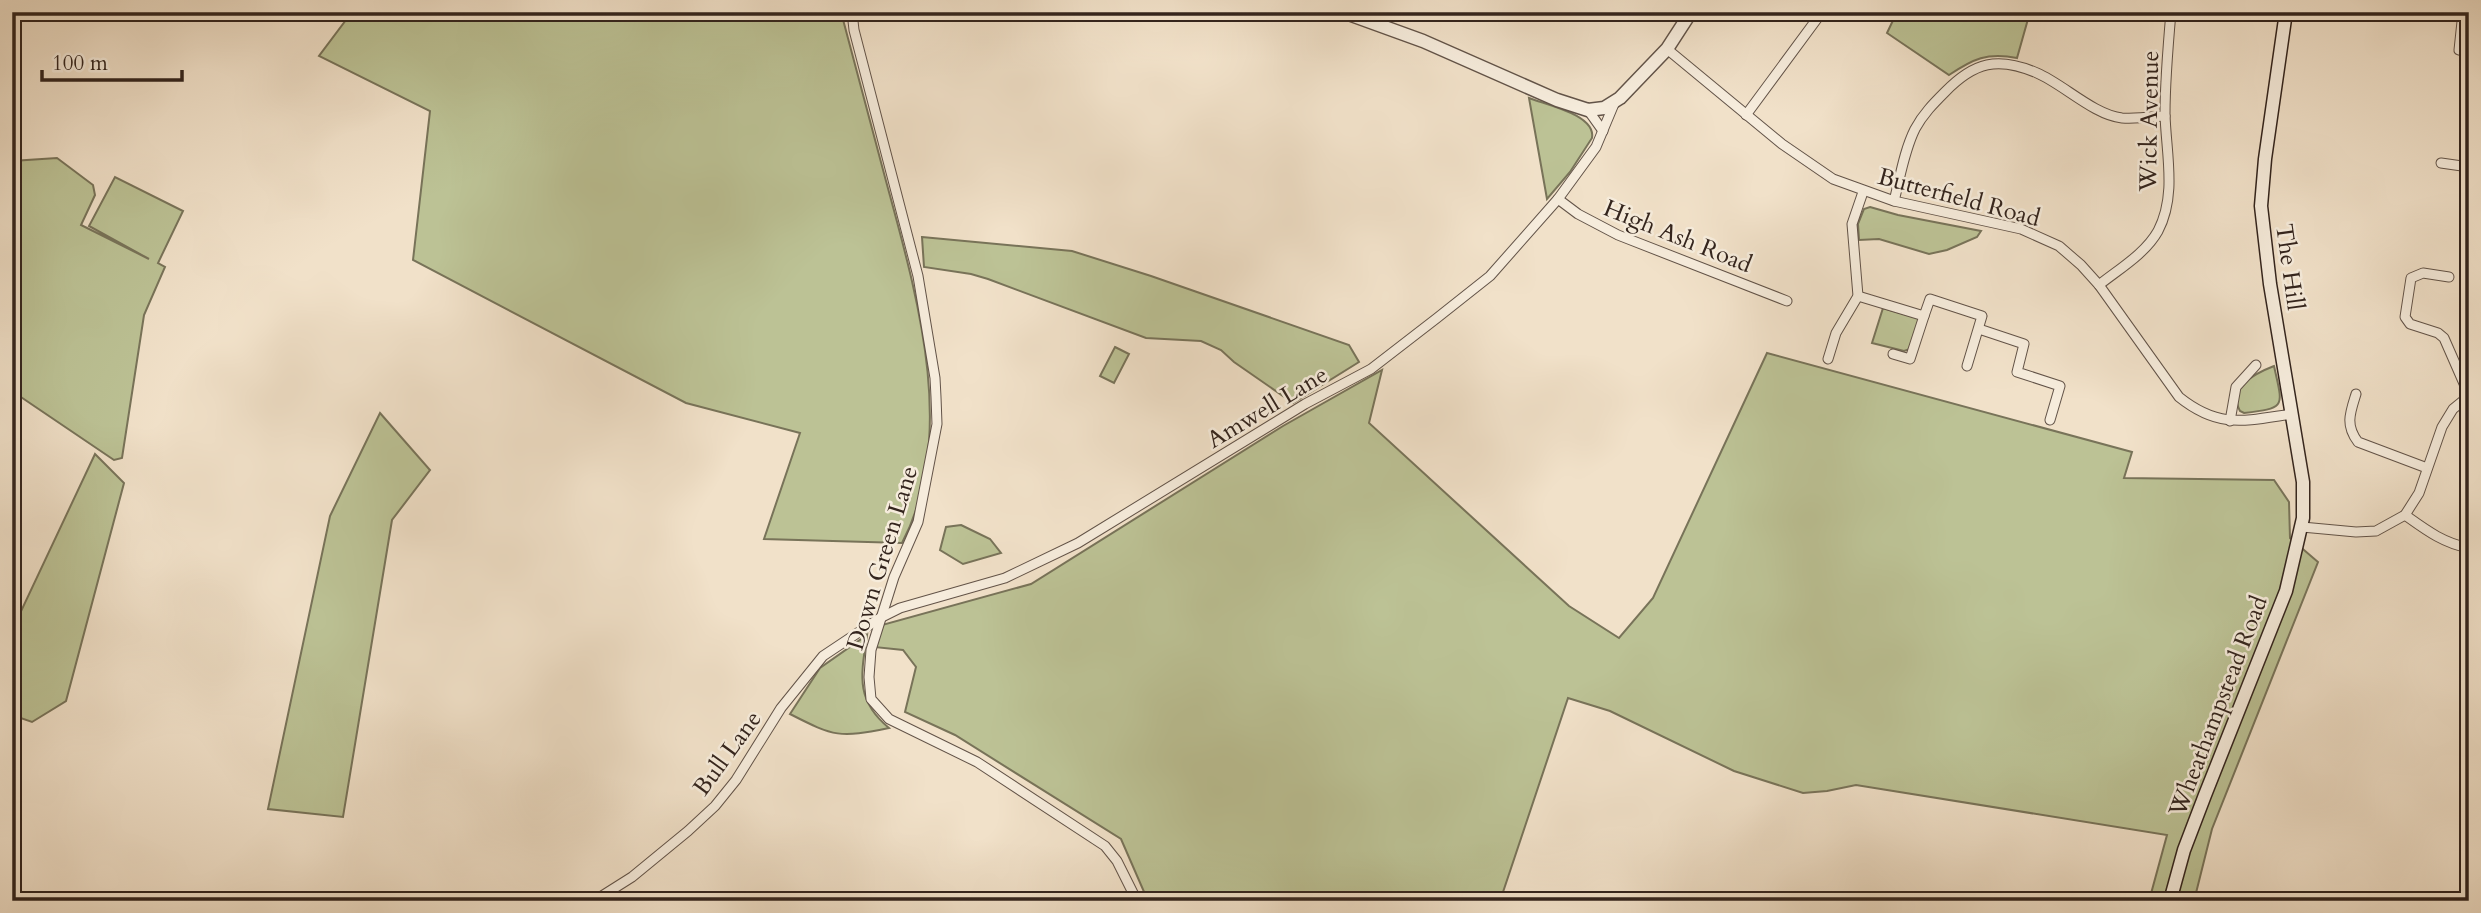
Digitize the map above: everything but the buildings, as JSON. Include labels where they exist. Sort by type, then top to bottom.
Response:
[{"type":"main road","points":[[1343,12],[1423,41],[1557,100],[1588,110],[1614,104],[1667,49],[1691,12]]},
{"type":"main road","name":"The Hill","points":[[2286,12],[2261,206],[2270,284],[2303,482],[2302,527]]},
{"type":"main road","name":"Wheathampstead Road","points":[[2170,901],[2205,795],[2286,591],[2302,527]]},
{"type":"street","points":[[12,22],[24,12]]},
{"type":"street","name":"Down Green Lane","points":[[852,12],[854,30],[916,267],[935,377],[937,424],[918,522],[870,650],[871,699],[889,719],[977,762],[1013,783],[1105,846],[1117,861],[1137,901]]},
{"type":"street","points":[[1746,115],[1822,12]]},
{"type":"street","name":"Wick Avenue","points":[[2099,285],[2141,252],[2157,233],[2166,210],[2169,187],[2165,116],[2166,74],[2171,12]]},
{"type":"street","points":[[2463,12],[2459,50],[2469,53]]},
{"type":"street","name":"Butterfield Road","points":[[1667,49],[1782,144],[1833,179],[1894,201],[1986,220],[2041,236],[2059,246],[2099,285],[2179,397],[2194,410],[2230,421],[2292,414]]},
{"type":"street","points":[[1894,201],[1905,156],[1915,130],[1927,110],[1956,81],[1980,65],[2009,64],[2037,73],[2120,118],[2165,116]]},
{"type":"street","name":"Amwell Lane","points":[[880,618],[900,608],[1005,578],[1078,543],[1305,404],[1371,369],[1490,276],[1558,200],[1593,150],[1614,104]]},
{"type":"street","points":[[1588,110],[1603,131]]},
{"type":"street","points":[[2441,163],[2469,167]]},
{"type":"street","points":[[1828,359],[1836,333],[1858,296],[1852,224],[1863,192]]},
{"type":"street","name":"High Ash Road","points":[[1558,200],[1578,214],[1619,235],[1787,301]]},
{"type":"street","points":[[2302,527],[2376,531],[2405,515],[2419,493],[2442,426],[2453,409],[2469,395],[2444,338],[2438,333],[2410,324],[2405,317],[2408,284],[2411,278],[2423,273],[2449,277]]},
{"type":"street","points":[[1858,296],[1924,316]]},
{"type":"street","points":[[1893,354],[1910,359],[1930,299],[1982,316],[1967,366]]},
{"type":"street","points":[[1979,329],[2025,344],[2017,372],[2060,386],[2050,420]]},
{"type":"street","points":[[2230,421],[2236,387],[2256,365]]},
{"type":"street","points":[[2356,394],[2348,422],[2351,433],[2358,442],[2427,468]]},
{"type":"street","points":[[2405,515],[2437,538],[2469,548]]},
{"type":"street","name":"Bull Lane","points":[[594,901],[632,877],[715,806],[736,780],[781,708],[823,656],[880,618]]},
{"type":"green space","points":[[352,12],[841,12],[909,269],[927,363],[930,410],[928,456],[919,501],[902,543],[764,539],[800,433],[686,403],[413,260],[430,111],[319,56]]},
{"type":"green space","points":[[1897,12],[2030,12],[2017,58],[1981,58],[1949,75],[1887,33]]},
{"type":"green space","points":[[1529,98],[1579,117],[1591,130],[1592,138],[1570,172],[1547,199]]},
{"type":"green space","points":[[57,158],[93,185],[95,195],[81,225],[149,259],[89,226],[115,177],[183,211],[158,263],[165,267],[144,315],[122,458],[114,460],[12,391],[12,161]]},
{"type":"green space","points":[[1870,207],[1981,231],[1977,237],[1947,250],[1929,254],[1879,239],[1859,240],[1858,224],[1864,209]]},
{"type":"green space","points":[[922,237],[1072,251],[1349,345],[1359,362],[1293,403],[1221,350],[1201,341],[1146,338],[988,279],[924,267]]},
{"type":"green space","points":[[1883,308],[1918,318],[1919,323],[1910,349],[1904,351],[1872,343]]},
{"type":"green space","points":[[1115,347],[1129,354],[1114,383],[1100,376]]},
{"type":"green space","points":[[1767,353],[2132,452],[2124,478],[2274,480],[2289,502],[2290,538],[2318,562],[2212,829],[2194,901],[2149,901],[2167,835],[1856,785],[1803,793],[1734,771],[1610,711],[1568,698],[1500,901],[1148,901],[1121,839],[955,735],[905,712],[916,667],[903,650],[874,647],[882,625],[1031,584],[1283,426],[1382,370],[1369,423],[1569,606],[1619,638],[1653,598]]},
{"type":"green space","points":[[2274,366],[2280,398],[2275,407],[2244,413],[2240,411],[2237,395],[2240,388],[2252,377]]},
{"type":"green space","points":[[380,413],[430,470],[392,520],[343,817],[268,809],[330,516]]},
{"type":"green space","points":[[95,454],[124,483],[66,701],[32,722],[12,715],[12,620],[16,622]]},
{"type":"green space","points":[[961,525],[990,539],[1001,553],[963,564],[940,550],[946,527]]},
{"type":"green space","points":[[867,635],[863,686],[870,707],[889,728],[838,733],[817,727],[790,714],[820,668]]}]
